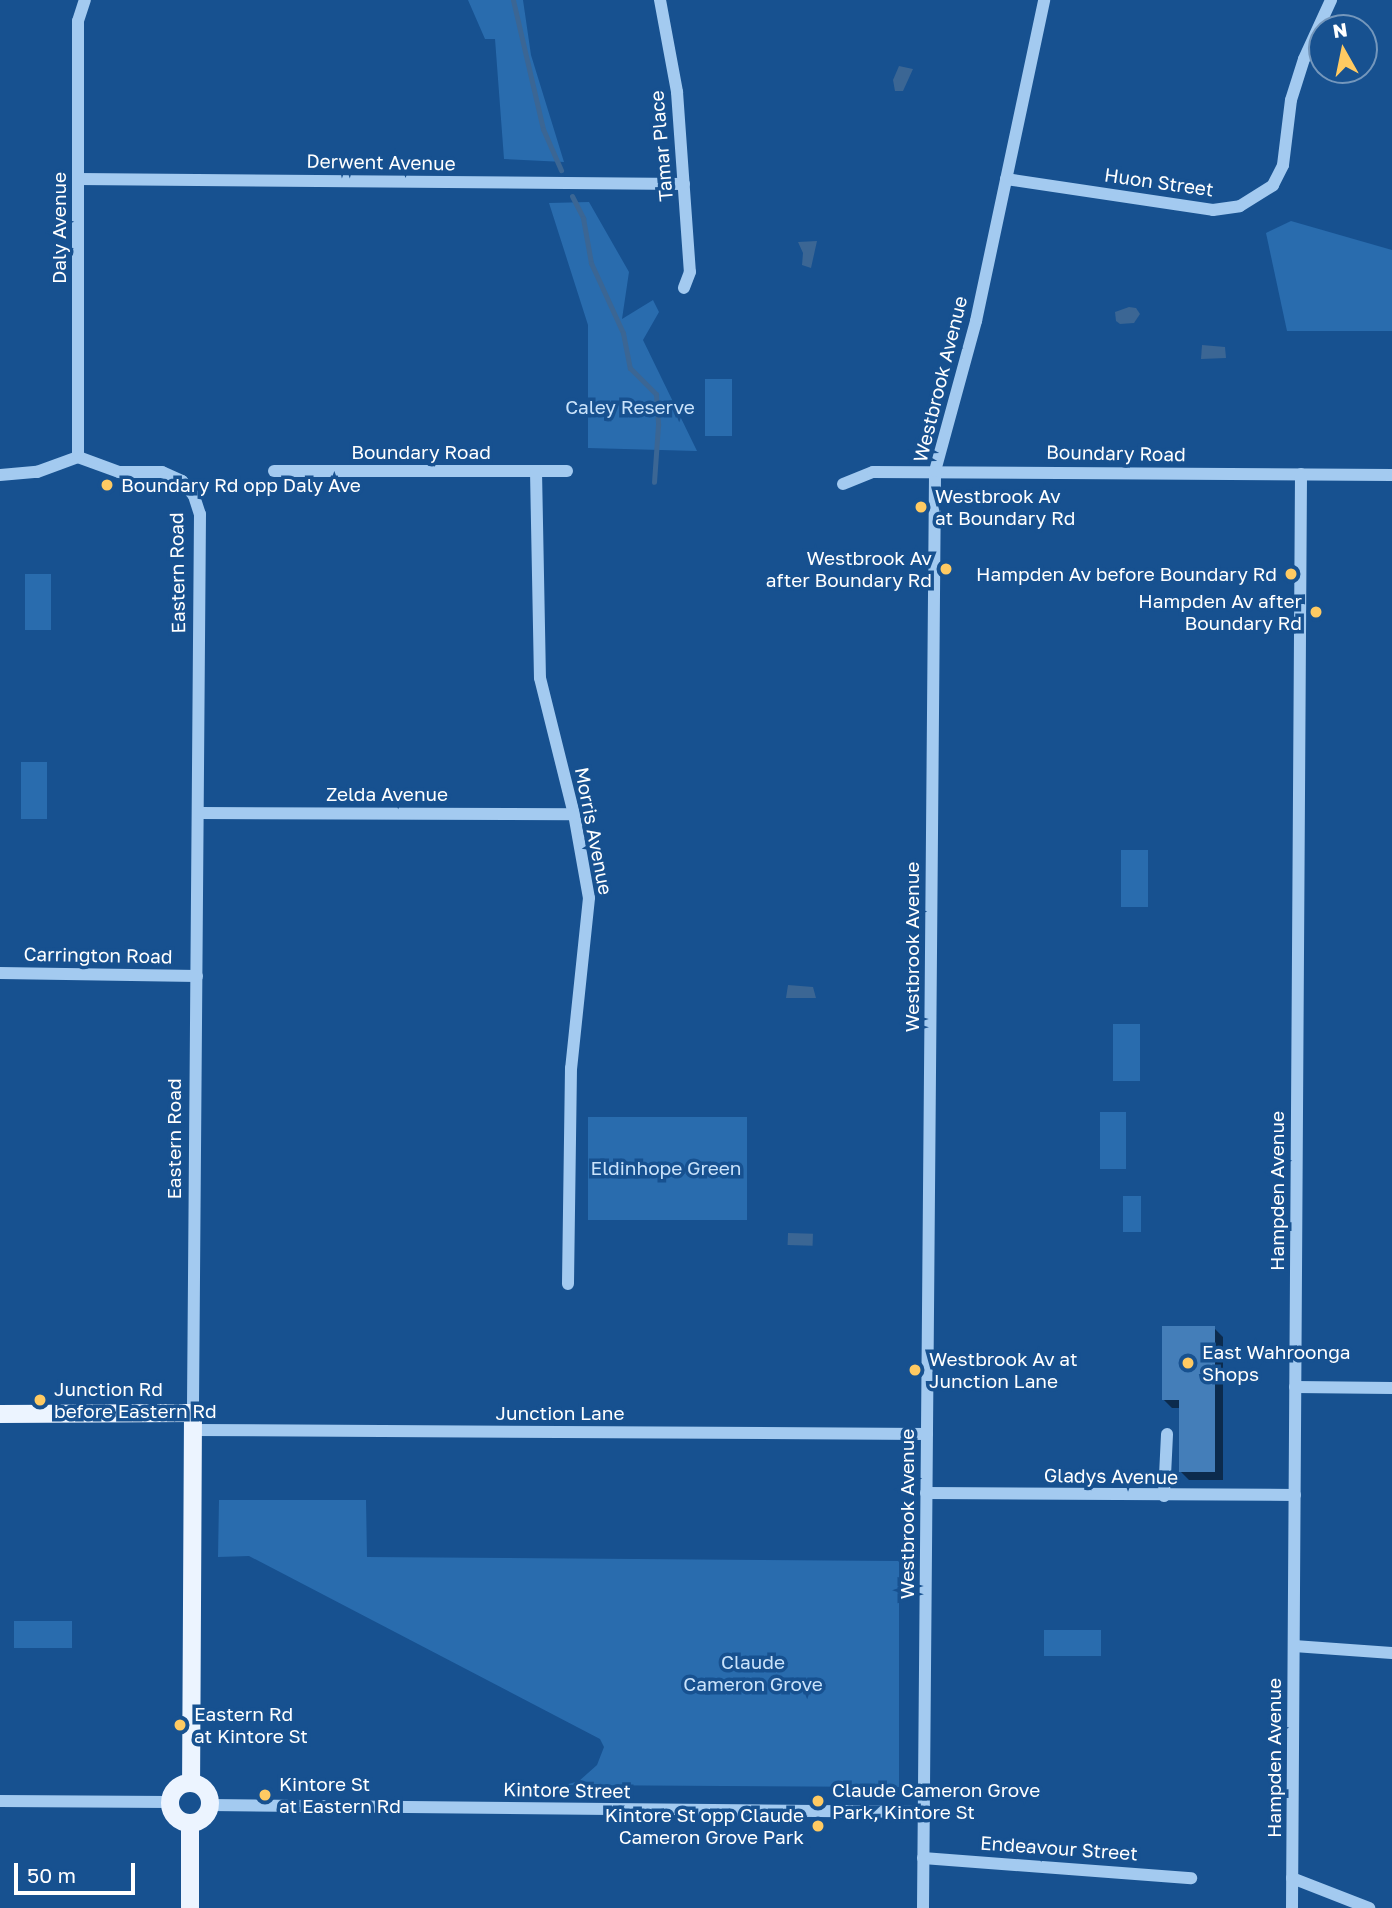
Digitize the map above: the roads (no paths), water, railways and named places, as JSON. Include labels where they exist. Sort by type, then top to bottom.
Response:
[{"type":"main road","points":[[0,1414],[193,1422]]},
{"type":"main road","name":"Eastern Road","points":[[191,1783],[193,1422]]},
{"type":"main road","points":[[191,1783],[207,1792],[211,1805],[205,1816],[190,1823],[176,1817],[170,1802],[177,1788],[191,1783]]},
{"type":"main road","points":[[190,1823],[190,1908]]},
{"type":"street","name":"Daly Avenue","points":[[78,457],[78,22],[85,0]]},
{"type":"street","name":"Tamar Place","points":[[660,0],[677,92],[690,272],[684,288]]},
{"type":"street","name":"Westbrook Avenue","points":[[923,1908],[935,471],[976,321],[1044,0]]},
{"type":"street","name":"Huon Street","points":[[1006,179],[1213,210],[1240,206],[1273,185],[1283,165],[1292,100],[1304,59],[1331,0]]},
{"type":"street","name":"Derwent Avenue","points":[[78,179],[684,184]]},
{"type":"street","points":[[0,475],[37,472],[78,457]]},
{"type":"street","name":"Eastern Road","points":[[78,457],[119,472],[162,472],[182,481],[194,496],[200,514],[193,1422]]},
{"type":"street","name":"Boundary Road","points":[[274,471],[567,471]]},
{"type":"street","name":"Morris Avenue","points":[[536,471],[540,678],[574,814],[589,898],[571,1068],[568,1284]]},
{"type":"street","name":"Boundary Road","points":[[843,484],[873,472],[1392,475]]},
{"type":"street","name":"Hampden Avenue","points":[[1292,1908],[1301,474]]},
{"type":"street","name":"Zelda Avenue","points":[[199,813],[574,814]]},
{"type":"street","name":"Carrington Road","points":[[0,973],[197,976]]},
{"type":"street","points":[[1295,1387],[1392,1388]]},
{"type":"street","name":"Junction Lane","points":[[193,1422],[252,1431],[927,1434]]},
{"type":"street","points":[[1164,1496],[1167,1434]]},
{"type":"street","name":"Gladys Avenue","points":[[926,1493],[1295,1495]]},
{"type":"street","points":[[1294,1646],[1392,1653]]},
{"type":"street","points":[[0,1801],[170,1802]]},
{"type":"street","name":"Kintore Street","points":[[211,1805],[924,1812]]},
{"type":"street","name":"Endeavour Street","points":[[923,1858],[1191,1878]]},
{"type":"street","points":[[1292,1878],[1369,1908]]},
{"type":"waterway","points":[[513,0],[543,129],[561,170]]},
{"type":"waterway","points":[[572,196],[583,218],[591,263],[623,333],[630,368],[656,394],[658,425],[654,482]]},
{"type":"place","name":"Boundary Rd opp Daly Ave","points":[[107,485]]},
{"type":"place","name":"Westbrook Av at Boundary Rd","points":[[921,507]]},
{"type":"place","name":"Westbrook Av after Boundary Rd","points":[[946,569]]},
{"type":"place","name":"Hampden Av before Boundary Rd","points":[[1291,574]]},
{"type":"place","name":"Hampden Av after Boundary Rd","points":[[1316,612]]},
{"type":"place","name":"East Wahroonga Shops","points":[[1188,1363]]},
{"type":"place","name":"Westbrook Av at Junction Lane","points":[[915,1370]]},
{"type":"place","name":"Junction Rd before Eastern Rd","points":[[40,1400]]},
{"type":"place","name":"Eastern Rd at Kintore St","points":[[180,1725]]},
{"type":"place","name":"Kintore St at Eastern Rd","points":[[265,1795]]},
{"type":"place","name":"Claude Cameron Grove Park, Kintore St","points":[[818,1801]]},
{"type":"place","name":"Kintore St opp Claude Cameron Grove Park","points":[[818,1826]]},
{"type":"park label","name":"Caley Reserve","points":[[630,407]]},
{"type":"park label","name":"Eldinhope Green","points":[[666,1168]]},
{"type":"park label","name":"Claude Cameron Grove","points":[[753,1673]]}]
